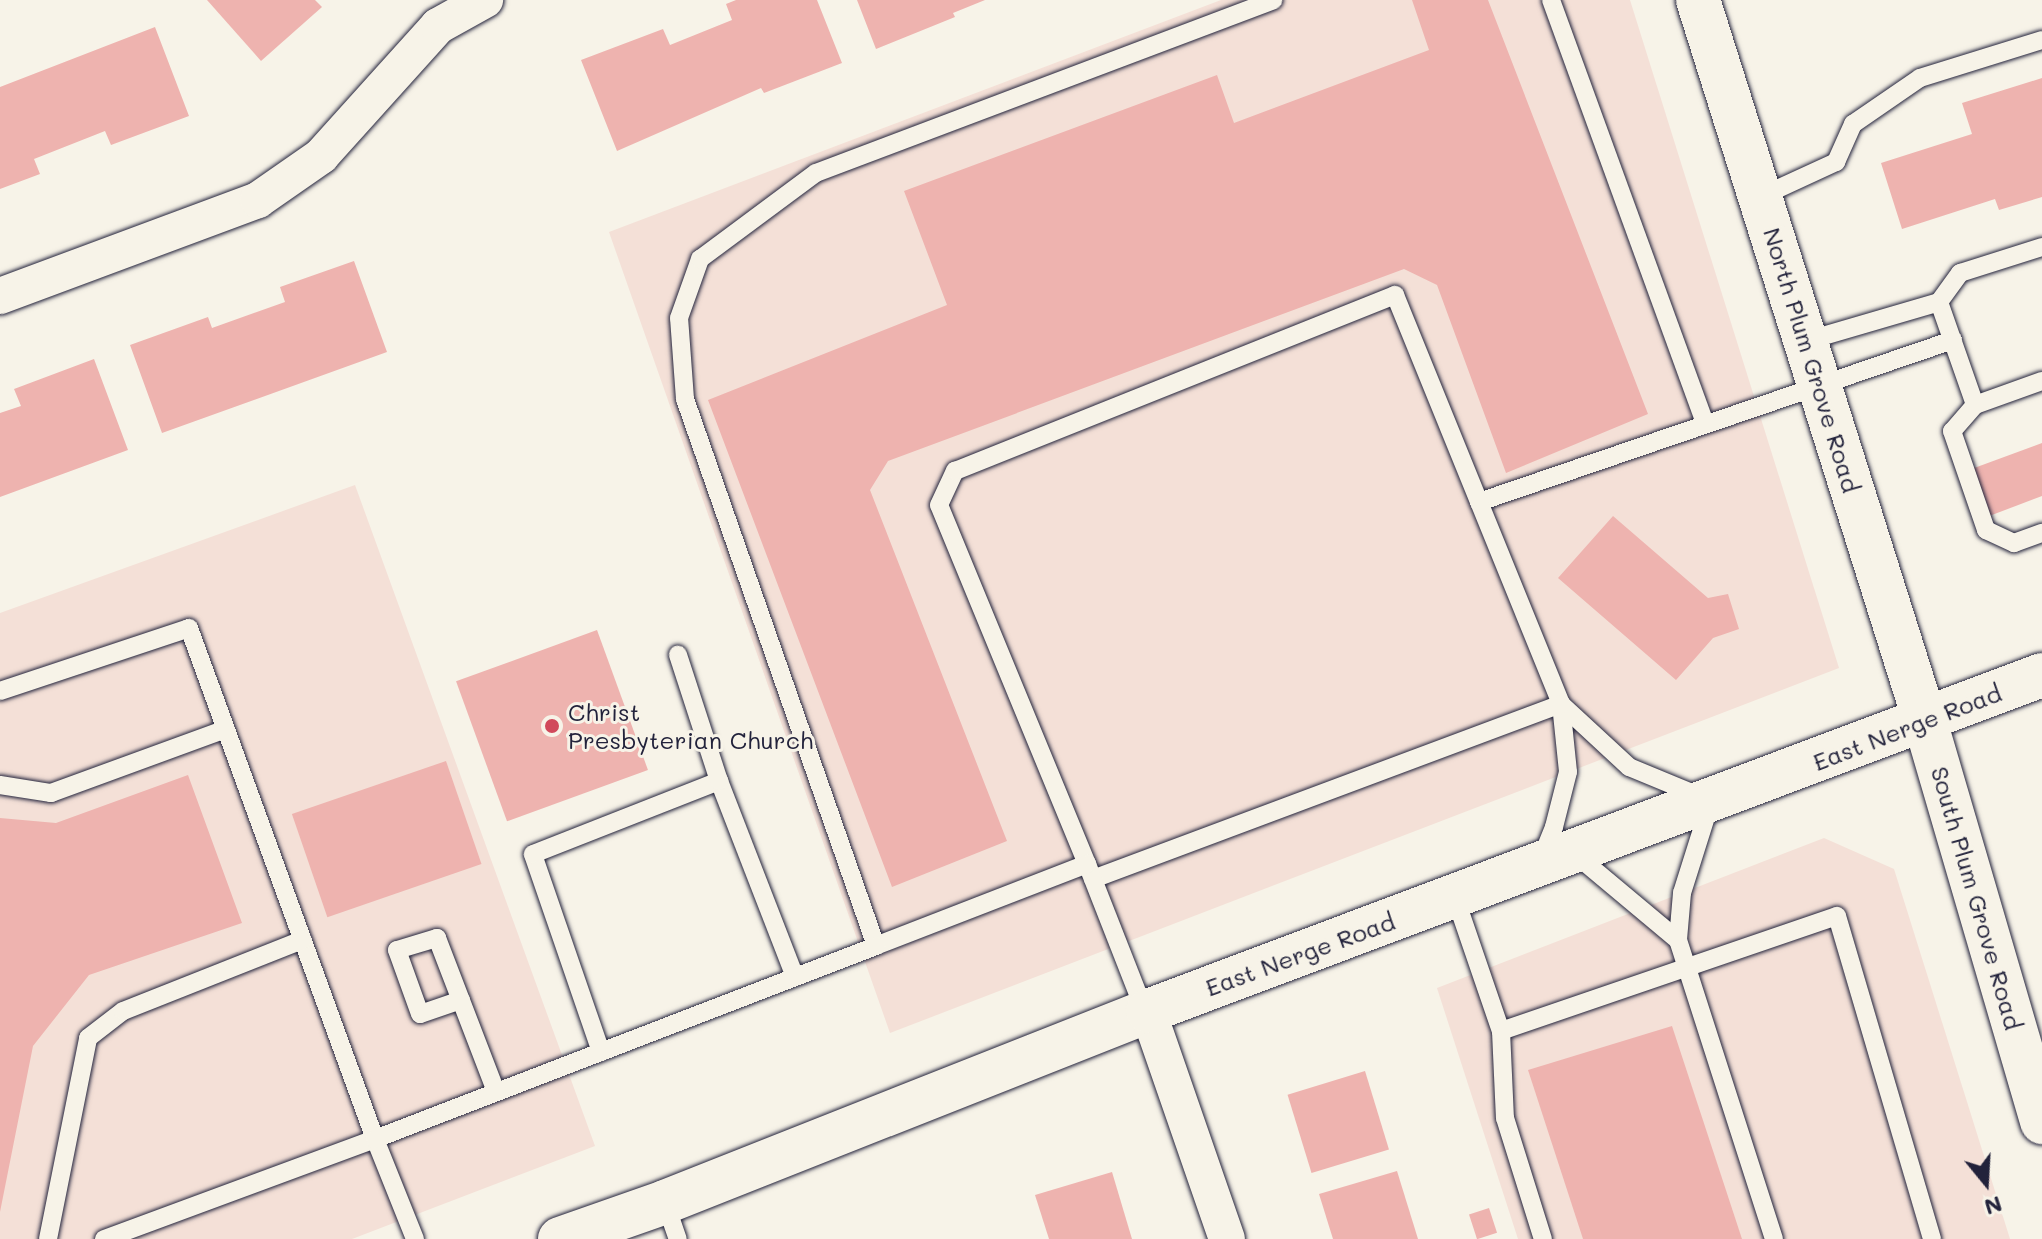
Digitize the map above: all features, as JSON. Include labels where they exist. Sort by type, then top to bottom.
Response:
[{"type":"main road","name":"North Plum Grove Road","points":[[1698,0],[1925,721]]},
{"type":"main road","name":"East Nerge Road","points":[[560,1239],[672,1220],[1147,1011],[2042,675]]},
{"type":"main road","name":"South Plum Grove Road","points":[[1925,721],[2042,1122]]},
{"type":"street","points":[[0,296],[258,200],[321,156],[438,26],[485,0]]},
{"type":"street","points":[[1147,1011],[1227,1239]]},
{"type":"lane","points":[[876,946],[685,399],[679,318],[700,259],[816,173],[1273,0]]},
{"type":"lane","points":[[1551,0],[1705,424]]},
{"type":"lane","points":[[1760,197],[1836,162],[1853,124],[1920,78],[2042,40]]},
{"type":"lane","points":[[1806,341],[1939,302],[1960,273],[2042,247]]},
{"type":"lane","points":[[1147,1011],[939,505],[955,471],[1395,295],[1561,704],[1568,772],[1554,827],[1555,859],[1678,940]]},
{"type":"lane","points":[[1939,302],[1975,405]]},
{"type":"lane","points":[[1479,502],[1953,340]]},
{"type":"lane","points":[[2042,381],[1975,405],[1952,431],[1986,530],[2014,543],[2042,533]]},
{"type":"lane","points":[[0,691],[189,628],[375,1139],[415,1239]]},
{"type":"lane","points":[[678,655],[719,781],[795,977]]},
{"type":"lane","points":[[1561,704],[1629,767],[1711,801],[1682,893],[1678,940],[1774,1239]]},
{"type":"lane","points":[[104,1239],[375,1139],[876,946],[1561,704]]},
{"type":"lane","points":[[0,785],[51,793],[226,729]]},
{"type":"lane","points":[[601,1052],[533,854],[719,781]]},
{"type":"lane","points":[[1455,897],[1501,1031],[1505,1118],[1543,1239]]},
{"type":"lane","points":[[1501,1031],[1837,916],[1932,1239]]},
{"type":"lane","points":[[48,1239],[88,1038],[123,1011],[302,940]]},
{"type":"lane","points":[[461,1000],[496,1092]]},
{"type":"shaded area","points":[[1221,0],[1630,0],[1839,668],[890,1033],[609,232]]},
{"type":"shaded area","points":[[355,485],[595,1146],[352,1239],[0,1239],[0,613]]},
{"type":"shaded area","points":[[1824,838],[1894,869],[2010,1239],[1518,1239],[1437,988]]},
{"type":"building","points":[[207,0],[315,0],[322,7],[261,61]]},
{"type":"building","points":[[736,0],[817,0],[842,63],[764,93],[761,88],[617,151],[581,60],[663,29],[670,45],[732,20],[726,4]]},
{"type":"building","points":[[857,0],[985,0],[953,13],[955,17],[876,49]]},
{"type":"building","points":[[1412,0],[1488,0],[1648,414],[1506,473],[1437,285],[1404,269],[888,461],[870,490],[1007,841],[892,887],[708,400],[947,305],[904,191],[1217,75],[1234,123],[1429,50]]},
{"type":"building","points":[[155,27],[189,116],[111,145],[105,131],[34,159],[40,174],[0,189],[0,87]]},
{"type":"building","points":[[2042,78],[2042,197],[1999,210],[1995,199],[1902,229],[1881,163],[1972,134],[1962,103]]},
{"type":"building","points":[[354,261],[387,352],[162,433],[130,345],[208,317],[212,328],[285,302],[280,287]]},
{"type":"building","points":[[94,359],[128,450],[0,497],[0,413],[21,406],[14,389]]},
{"type":"building","points":[[2042,443],[2042,496],[1984,518],[1966,471]]},
{"type":"building","points":[[1613,516],[1708,598],[1728,594],[1739,629],[1713,638],[1676,680],[1558,578]]},
{"type":"building","name":"Christ Presbyterian Church","points":[[597,630],[648,770],[507,821],[456,681]]},
{"type":"building","points":[[446,761],[481,864],[327,917],[292,814]]},
{"type":"building","points":[[188,775],[242,923],[89,975],[33,1046],[0,1212],[0,818],[56,823]]},
{"type":"building","points":[[1672,1026],[1742,1239],[1583,1239],[1528,1070]]},
{"type":"building","points":[[1365,1071],[1389,1149],[1312,1173],[1288,1095]]},
{"type":"building","points":[[1397,1171],[1418,1239],[1333,1239],[1319,1194]]},
{"type":"building","points":[[1112,1172],[1132,1239],[1049,1239],[1035,1195]]},
{"type":"building","points":[[1489,1208],[1497,1233],[1477,1239],[1469,1214]]},
{"type":"place","name":"Christ Presbyterian Church","points":[[552,726]]}]
